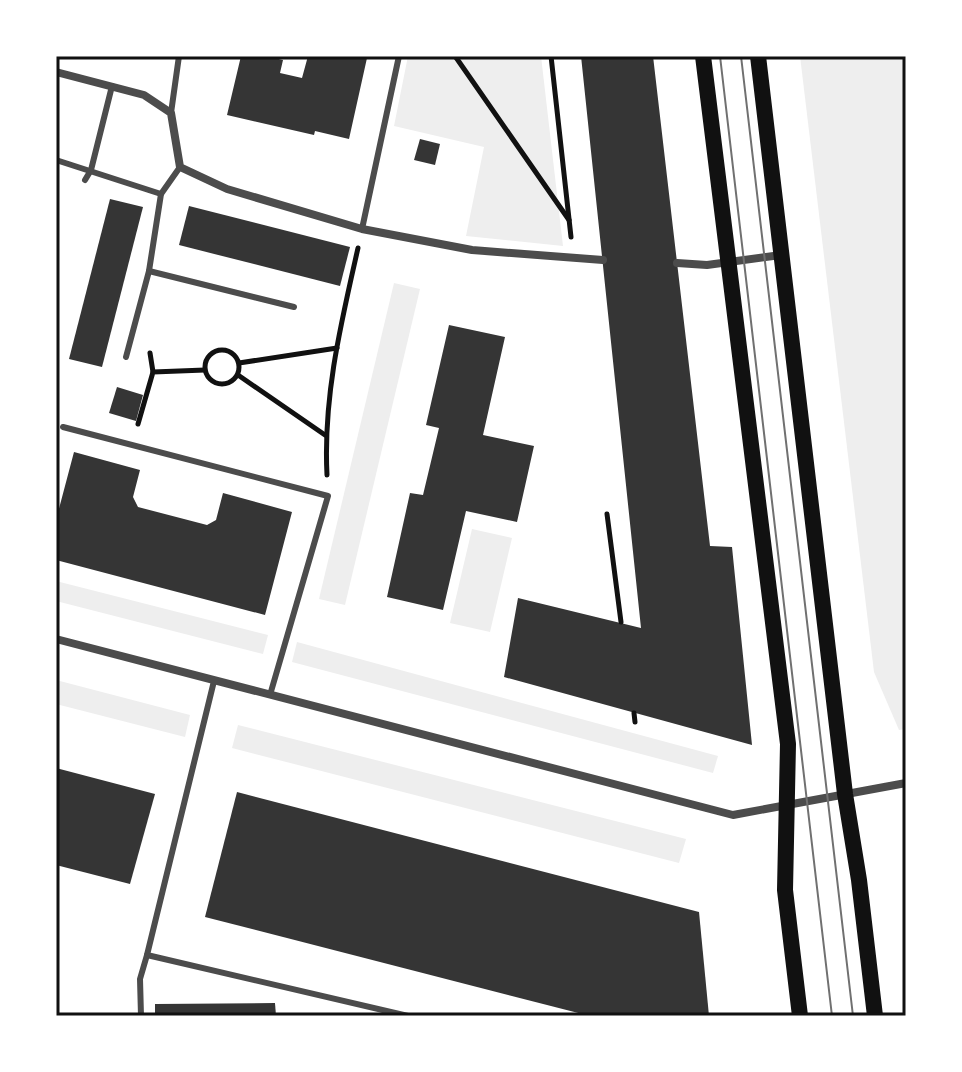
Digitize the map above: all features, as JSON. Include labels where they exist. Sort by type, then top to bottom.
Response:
[{"type":"main road","points":[[703,56],[788,744],[785,890],[800,1016]]},
{"type":"main road","points":[[758,56],[845,794],[875,1016]]},
{"type":"street","points":[[56,72],[144,95],[171,113],[180,167],[227,189],[362,229],[472,250],[603,260]]},
{"type":"street","points":[[677,263],[707,265],[782,255]]},
{"type":"street","points":[[56,639],[733,815],[906,783]]},
{"type":"lane","points":[[171,113],[179,56]]},
{"type":"lane","points":[[362,229],[399,56]]},
{"type":"lane","points":[[85,180],[91,170],[112,86]]},
{"type":"lane","points":[[56,160],[161,194]]},
{"type":"lane","points":[[126,357],[149,271],[161,194],[180,167]]},
{"type":"lane","points":[[149,271],[294,307]]},
{"type":"lane","points":[[63,427],[328,496],[270,695]]},
{"type":"lane","points":[[141,1016],[140,979],[214,681]]},
{"type":"lane","points":[[147,955],[408,1016]]},
{"type":"path","points":[[455,56],[570,221]]},
{"type":"path","points":[[551,56],[574,258]]},
{"type":"path","points":[[328,496],[326,436],[337,348],[362,229]]},
{"type":"path","points":[[239,363],[337,348]]},
{"type":"path","points":[[216,351],[233,353],[239,363],[238,375],[231,383],[219,384],[210,380],[205,370],[207,358],[216,351]]},
{"type":"path","points":[[133,445],[153,372],[205,370]]},
{"type":"path","points":[[238,375],[326,436]]},
{"type":"path","points":[[607,514],[621,622]]},
{"type":"path","points":[[634,713],[635,722]]},
{"type":"shaded area","points":[[408,56],[541,56],[563,246],[466,236],[484,147],[394,126]]},
{"type":"shaded area","points":[[800,56],[906,56],[906,729],[899,730],[874,672]]},
{"type":"shaded area","points":[[394,283],[420,289],[345,605],[319,599]]},
{"type":"shaded area","points":[[472,529],[512,538],[490,632],[450,623]]},
{"type":"shaded area","points":[[56,581],[268,635],[263,654],[56,601]]},
{"type":"shaded area","points":[[297,642],[718,756],[713,773],[292,662]]},
{"type":"shaded area","points":[[56,680],[190,715],[185,737],[56,704]]},
{"type":"shaded area","points":[[238,725],[686,839],[679,863],[232,748]]},
{"type":"building","points":[[241,56],[283,60],[280,73],[302,78],[308,56],[367,58],[349,139],[315,131],[314,135],[227,115]]},
{"type":"building","points":[[581,56],[653,56],[710,546],[732,547],[752,745],[504,677],[518,598],[641,628]]},
{"type":"building","points":[[420,139],[440,144],[435,165],[414,160]]},
{"type":"building","points":[[110,199],[143,207],[102,367],[69,359]]},
{"type":"building","points":[[189,206],[350,247],[340,286],[179,245]]},
{"type":"building","points":[[449,325],[505,337],[483,435],[534,446],[517,522],[466,511],[443,610],[387,597],[410,493],[423,495],[439,428],[426,425]]},
{"type":"building","points":[[117,387],[143,395],[136,421],[109,413]]},
{"type":"building","points":[[74,452],[140,470],[133,497],[138,507],[207,525],[216,520],[223,493],[292,512],[265,615],[56,560],[56,520]]},
{"type":"building","points":[[56,768],[155,794],[130,884],[56,865]]},
{"type":"building","points":[[237,792],[699,912],[709,1016],[590,1016],[205,917]]},
{"type":"building","points":[[275,1003],[276,1016],[155,1016],[155,1004]]},
{"type":"tram line","points":[[720,56],[832,1016]]},
{"type":"tram line","points":[[741,56],[853,1016]]}]
